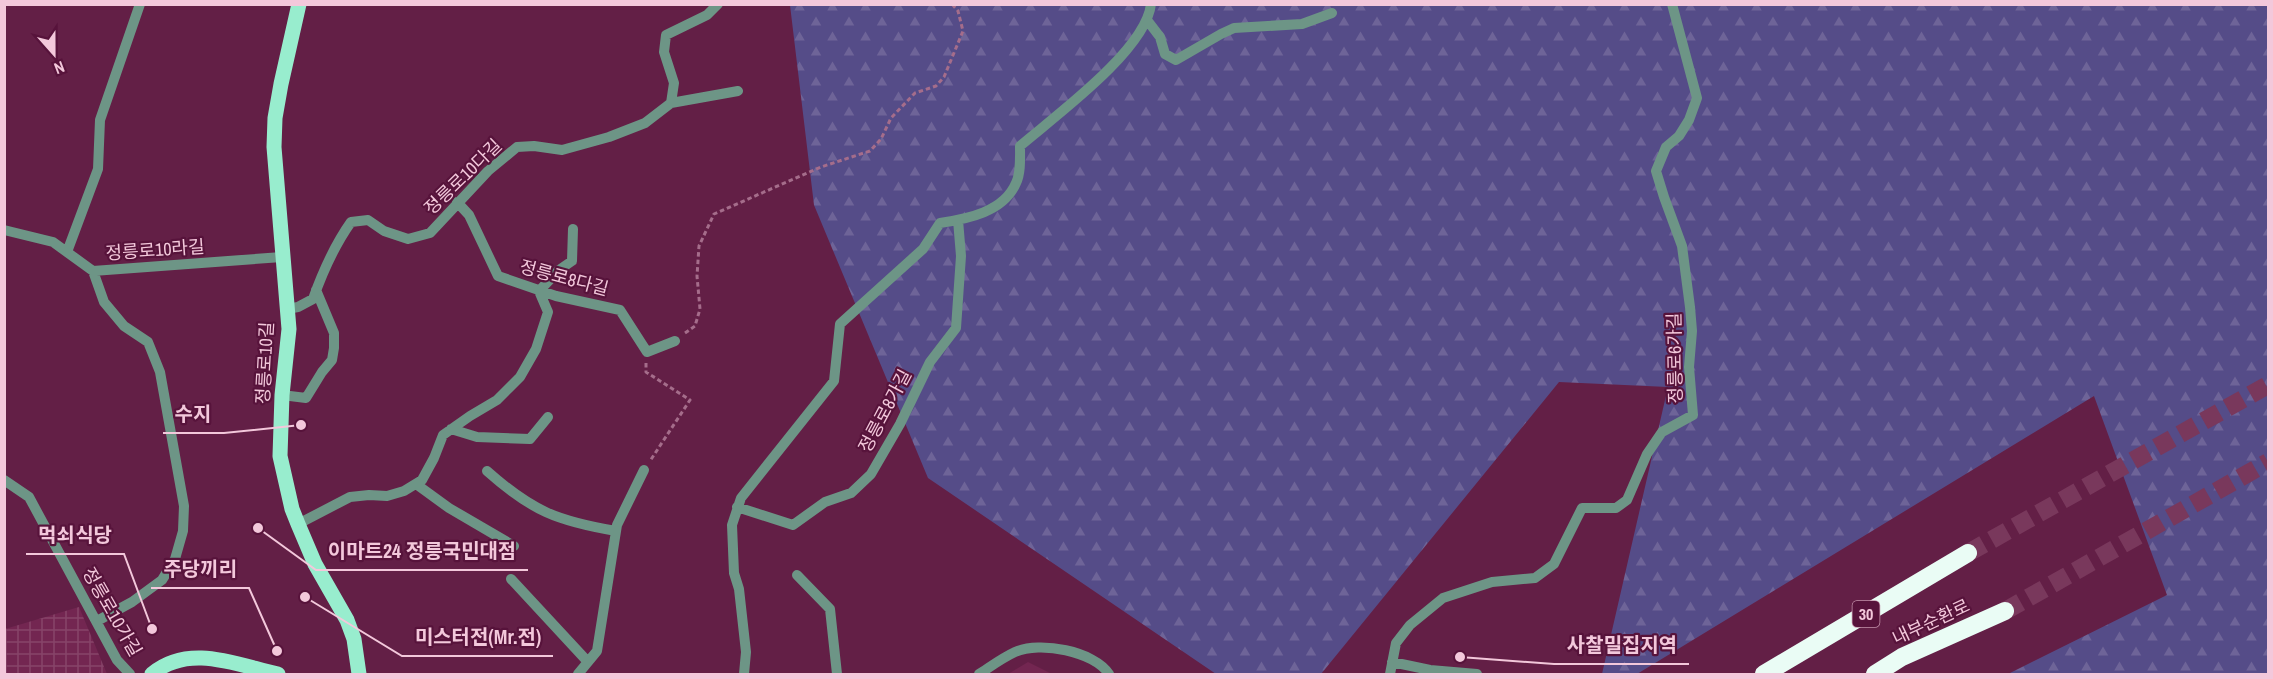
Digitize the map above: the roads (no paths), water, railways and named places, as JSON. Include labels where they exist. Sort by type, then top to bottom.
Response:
[{"type":"highway","name":"내부순환로","points":[[1764,675],[1968,553]]},
{"type":"highway","name":"내부순환로","points":[[1875,675],[1902,657],[2005,611]]},
{"type":"main road","name":"정릉로10길","points":[[299,4],[275,118],[274,147],[289,329],[282,395],[280,456],[292,509],[298,524],[315,564],[347,620],[358,657],[359,675]]},
{"type":"main road","points":[[152,675],[169,664],[205,657],[227,661],[268,674]]},
{"type":"main road","points":[[227,661],[235,668],[237,675]]},
{"type":"street","points":[[67,252],[98,169],[100,120],[140,4]]},
{"type":"street","points":[[671,103],[674,83],[664,52],[666,35],[706,15],[718,4]]},
{"type":"street","points":[[744,675],[745,640],[739,589],[734,573],[732,525],[741,498],[834,381],[840,324],[923,249],[940,223],[966,219],[1003,202],[1016,183],[1020,146],[1124,54],[1145,27],[1151,4]]},
{"type":"street","name":"정릉로6가길","points":[[1390,675],[1396,643],[1410,625],[1443,598],[1492,582],[1535,578],[1554,564],[1582,508],[1616,508],[1627,500],[1647,454],[1662,432],[1693,415],[1689,367],[1692,332],[1682,246],[1656,171],[1666,147],[1679,136],[1689,120],[1697,98],[1672,4]]},
{"type":"street","points":[[1147,20],[1160,37],[1165,54],[1176,60],[1234,28],[1302,24],[1332,13]]},
{"type":"street","name":"정릉로10다길","points":[[287,309],[298,307],[313,299],[338,241],[351,222],[368,220],[384,231],[408,239],[430,233],[488,171],[517,147],[534,146],[562,150],[609,137],[645,123],[671,103],[738,91]]},
{"type":"street","name":"정릉로8다길","points":[[457,202],[469,215],[498,276],[539,291],[620,310],[647,352],[675,341]]},
{"type":"street","name":"정릉로8가길","points":[[737,507],[793,525],[825,502],[851,493],[871,474],[900,424],[930,362],[956,328],[961,256],[958,220]]},
{"type":"street","points":[[298,524],[350,497],[387,496],[404,491],[416,484],[422,480],[443,435],[497,400],[520,377],[536,350],[548,312],[539,291],[558,270],[572,261],[573,229]]},
{"type":"street","name":"정릉로10라길","points":[[4,230],[53,242],[93,271],[282,257]]},
{"type":"street","points":[[93,271],[104,302],[124,326],[148,342],[160,372],[184,506],[183,531],[178,550],[162,580],[132,602],[97,621]]},
{"type":"street","points":[[282,395],[306,398],[332,360],[334,333],[316,291]]},
{"type":"street","points":[[451,429],[477,437],[530,439],[548,417]]},
{"type":"street","points":[[578,675],[597,651],[616,531],[644,470]]},
{"type":"street","points":[[487,471],[514,496],[541,511],[575,524],[616,531]]},
{"type":"street","name":"정릉로10가길","points":[[4,480],[29,497],[117,660],[130,675]]},
{"type":"street","points":[[416,484],[449,508],[514,546]]},
{"type":"street","points":[[797,575],[830,609],[837,675]]},
{"type":"street","points":[[511,579],[588,662]]},
{"type":"street","points":[[979,675],[1016,652],[1040,646],[1085,656],[1102,665],[1109,675]]},
{"type":"street","points":[[1392,662],[1430,670],[1477,675]]},
{"type":"tunnel","points":[[1968,553],[2268,385]]},
{"type":"tunnel","points":[[2005,611],[2268,462]]},
{"type":"place","name":"수지","points":[[301,425]]},
{"type":"place","name":"이마트24 정릉국민대점","points":[[258,528]]},
{"type":"place","name":"미스터전(Mr.전)","points":[[305,597]]},
{"type":"place","name":"먹쇠식당","points":[[152,629]]},
{"type":"place","name":"주당끼리","points":[[277,651]]},
{"type":"place","name":"사찰밀집지역","points":[[1460,657]]}]
